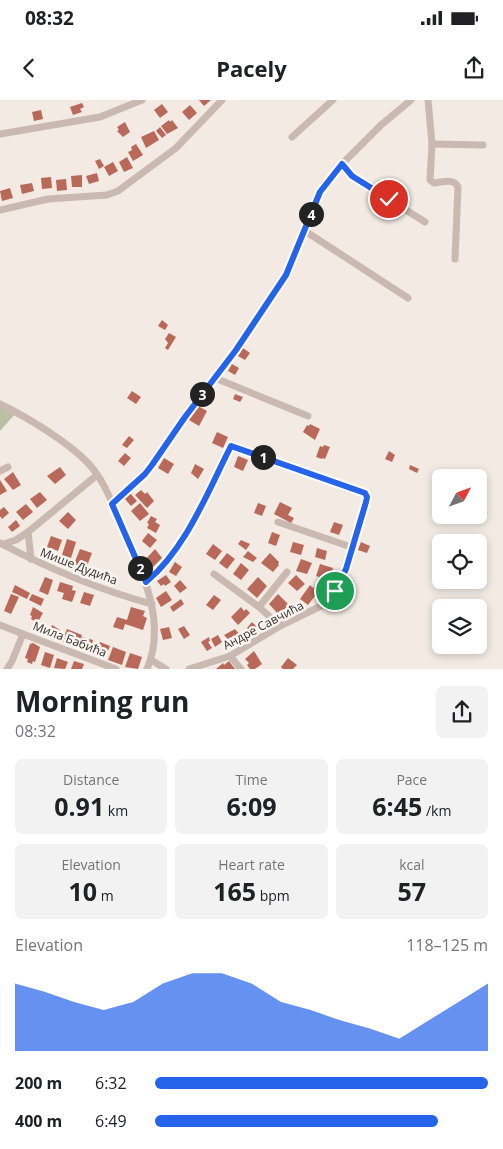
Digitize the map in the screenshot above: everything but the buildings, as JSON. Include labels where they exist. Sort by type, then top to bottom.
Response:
[{"type":"street","points":[[0,134],[100,117],[142,100]]},
{"type":"street","points":[[0,210],[48,199],[107,195],[118,191],[176,148],[222,100]]},
{"type":"street","points":[[292,137],[333,100]]},
{"type":"street","points":[[112,504],[145,474],[152,465],[286,275],[320,192],[342,164],[380,125],[412,100]]},
{"type":"street","points":[[428,100],[432,144],[430,180],[434,183],[452,181],[458,187],[455,260]]},
{"type":"street","points":[[432,144],[483,145]]},
{"type":"street","points":[[342,164],[352,176],[426,222]]},
{"type":"street","points":[[305,231],[408,298]]},
{"type":"street","points":[[215,378],[308,416]]},
{"type":"street","points":[[0,404],[17,412],[74,450],[98,475],[146,582],[152,604],[153,641],[151,660],[146,669]]},
{"type":"street","name":"Андре Савчића","points":[[146,582],[160,571],[174,552],[231,446],[365,493],[367,497],[346,569],[339,585],[330,597],[315,610],[280,626],[230,656],[189,669]]},
{"type":"street","points":[[0,471],[8,467]]},
{"type":"street","points":[[2,544],[16,540],[28,532],[98,475]]},
{"type":"street","points":[[278,522],[351,547]]},
{"type":"street","points":[[28,532],[31,559]]},
{"type":"street","name":"Мише Дудића","points":[[2,544],[31,559],[152,604]]},
{"type":"street","points":[[259,607],[287,572]]},
{"type":"street","points":[[214,574],[259,607],[280,626]]},
{"type":"street","points":[[0,625],[23,634]]},
{"type":"street","name":"Мила Бабића","points":[[7,669],[23,634],[116,669]]},
{"type":"street","points":[[230,656],[241,669]]},
{"type":"street","points":[[151,660],[166,669]]},
{"type":"green space","points":[[0,404],[17,412],[0,431]]},
{"type":"route","points":[[335,591],[346,569],[351,547],[366,502],[367,497],[365,493],[231,446],[195,516],[168,562],[146,582],[112,504],[145,474],[236,350],[286,275],[320,192],[342,164],[352,176],[389,199]]}]
